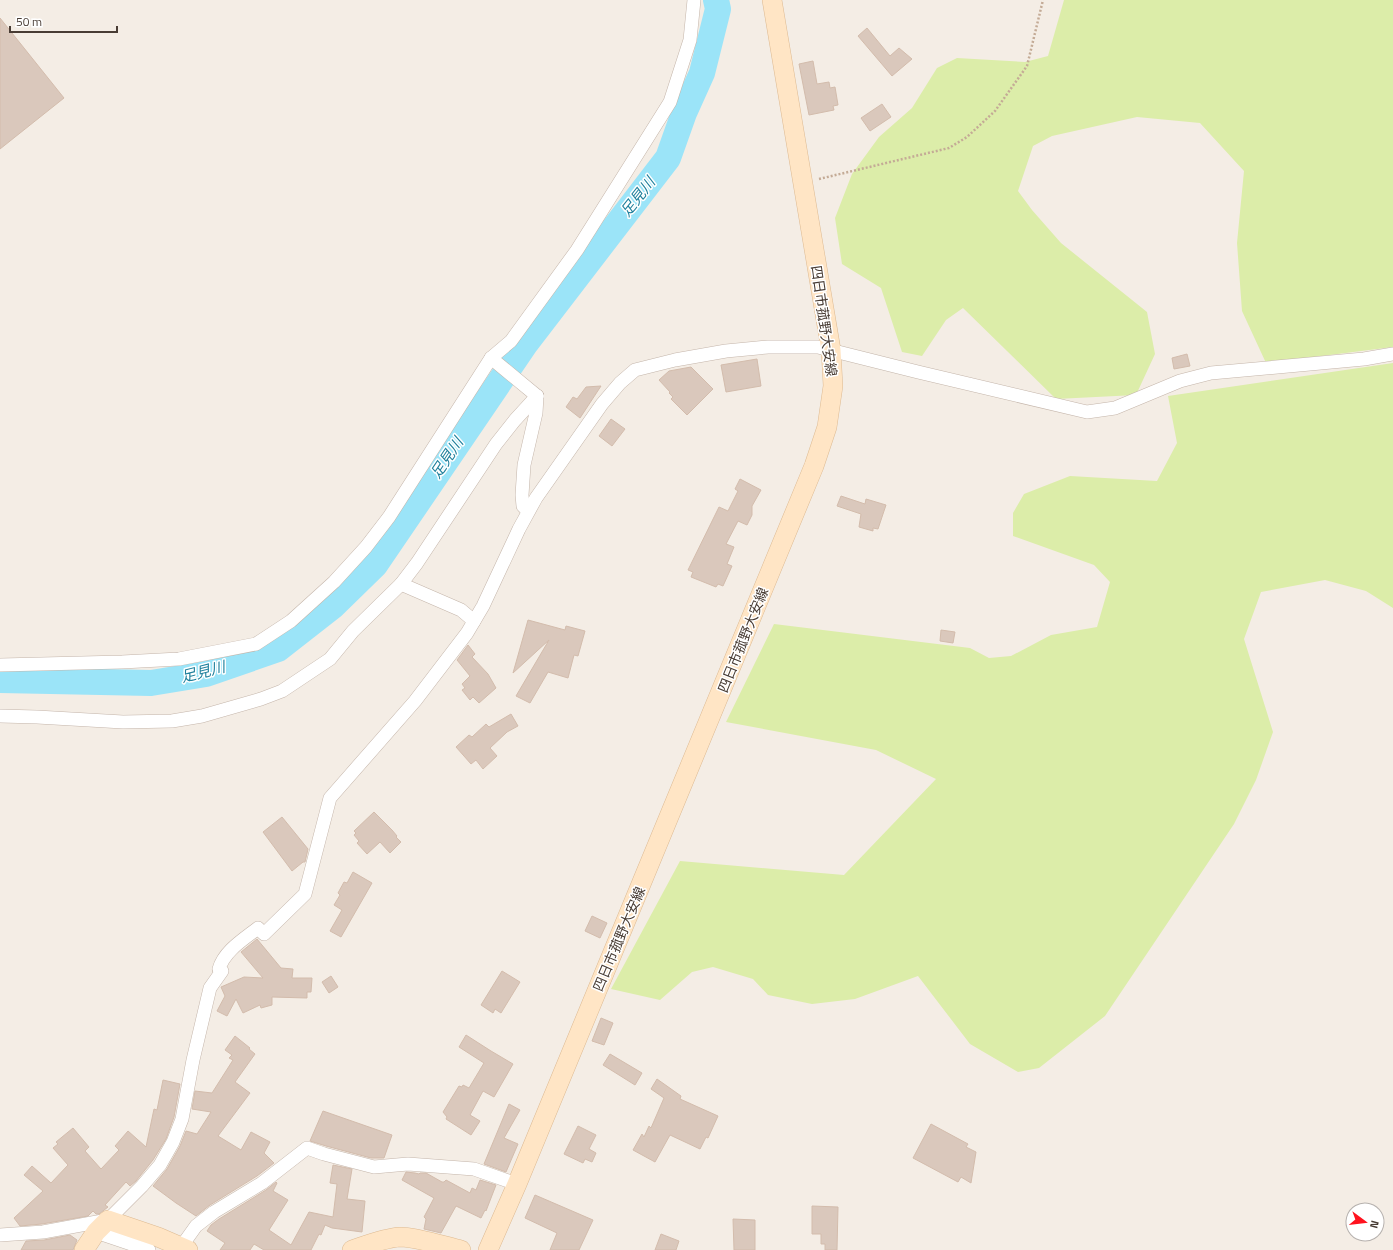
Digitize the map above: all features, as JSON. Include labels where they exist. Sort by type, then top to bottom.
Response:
[{"type":"main road","name":"四日市菰野大安線","points":[[488,1250],[517,1184],[814,466],[827,427],[833,386],[831,350],[772,0]]},
{"type":"main road","points":[[84,1250],[102,1226],[135,1229],[185,1248]]},
{"type":"main road","points":[[352,1250],[373,1243],[400,1238],[409,1238],[461,1250]]},
{"type":"street","points":[[0,665],[179,659],[256,644],[291,621],[334,582],[366,547],[389,517],[491,358],[511,341],[577,250],[670,102],[690,40],[694,0]]},
{"type":"street","points":[[102,1226],[142,1186],[160,1165],[173,1142],[182,1118],[193,1060],[210,988],[222,971],[219,969],[220,965],[238,943],[258,928],[264,934],[305,894],[330,798],[415,701],[474,621],[483,606],[536,498],[592,418],[620,384],[635,370],[675,360],[726,351],[768,347],[818,347],[1087,412],[1115,408],[1180,381],[1211,373],[1364,359],[1393,354]]},
{"type":"street","points":[[491,358],[537,396]]},
{"type":"street","points":[[528,512],[523,506],[522,496],[524,465],[536,413],[537,396]]},
{"type":"street","points":[[0,716],[123,722],[172,721],[202,716],[261,699],[282,691],[330,659],[353,631],[401,584],[417,564],[496,444],[537,396]]},
{"type":"street","points":[[401,584],[461,610],[474,621]]},
{"type":"street","points":[[185,1248],[196,1226],[214,1212],[262,1182],[307,1148],[374,1167],[408,1164],[474,1169],[517,1184]]},
{"type":"street","points":[[0,1235],[102,1226],[149,1250]]},
{"type":"path","points":[[803,183],[949,148],[967,137],[995,111],[1027,66],[1043,0]]},
{"type":"green space","points":[[1064,0],[1393,0],[1393,347],[1266,363],[1242,311],[1237,243],[1244,171],[1200,123],[1137,117],[1052,136],[1033,146],[1018,191],[1032,210],[1061,243],[1147,312],[1155,354],[1136,395],[1056,399],[963,308],[946,320],[922,356],[902,352],[881,288],[842,264],[835,218],[852,174],[879,137],[912,108],[937,68],[957,58],[1025,62],[1048,56]]},
{"type":"green space","points":[[1393,363],[1393,608],[1366,591],[1325,580],[1261,592],[1244,639],[1273,732],[1256,780],[1234,824],[1105,1016],[1039,1068],[1018,1072],[970,1044],[918,976],[855,999],[812,1004],[768,995],[753,979],[713,967],[692,972],[660,1000],[611,989],[680,861],[844,875],[936,779],[876,750],[726,722],[774,624],[970,648],[989,658],[1011,656],[1051,635],[1097,627],[1110,582],[1094,565],[1013,536],[1013,513],[1024,494],[1070,476],[1157,481],[1177,443],[1168,396]]},
{"type":"building","points":[[0,18],[64,98],[0,149]]},
{"type":"building","points":[[867,28],[890,56],[899,48],[912,59],[892,76],[858,36]]},
{"type":"building","points":[[813,61],[817,84],[829,82],[830,88],[835,87],[838,105],[833,106],[834,110],[809,115],[799,64]]},
{"type":"building","points":[[882,104],[891,117],[870,131],[861,118]]},
{"type":"building","points":[[1187,354],[1190,366],[1174,369],[1172,358]]},
{"type":"building","points":[[757,359],[761,386],[726,392],[721,365]]},
{"type":"building","points":[[691,367],[713,389],[687,415],[671,399],[673,397],[669,393],[670,392],[659,380],[669,371]]},
{"type":"building","points":[[601,386],[580,418],[566,407],[573,397],[577,399],[586,387]]},
{"type":"building","points":[[611,419],[625,429],[612,446],[599,436]]},
{"type":"building","points":[[740,479],[761,490],[752,506],[752,515],[747,525],[738,521],[726,544],[734,547],[727,564],[732,566],[723,586],[718,584],[716,587],[691,577],[693,572],[688,570],[719,507],[728,511],[738,491],[735,489]]},
{"type":"building","points":[[841,496],[865,504],[866,499],[886,505],[878,529],[873,528],[873,531],[859,527],[861,514],[837,506]]},
{"type":"building","points":[[528,620],[565,630],[566,626],[585,631],[578,656],[574,655],[568,678],[548,672],[530,703],[516,696],[549,640],[513,673]]},
{"type":"building","points":[[941,630],[955,632],[953,643],[940,641]]},
{"type":"building","points":[[468,645],[475,654],[472,657],[488,674],[496,688],[479,703],[473,697],[470,700],[462,690],[465,688],[462,684],[470,676],[457,660]]},
{"type":"building","points":[[511,714],[518,726],[507,732],[490,748],[497,756],[483,769],[476,760],[471,764],[456,747],[469,735],[472,737],[486,724],[489,727]]},
{"type":"building","points":[[374,812],[392,830],[401,842],[390,853],[380,842],[367,854],[357,843],[359,841],[354,835],[356,833],[354,831]]},
{"type":"building","points":[[282,817],[308,849],[305,862],[292,871],[263,832]]},
{"type":"building","points":[[353,872],[372,883],[341,937],[330,931],[342,910],[334,905],[340,895],[338,893],[344,882],[347,883]]},
{"type":"building","points":[[592,916],[607,923],[600,938],[585,931]]},
{"type":"building","points":[[257,939],[281,968],[293,969],[292,978],[312,978],[311,992],[307,992],[307,998],[272,997],[272,1005],[261,1008],[260,1005],[243,1013],[236,999],[227,1016],[217,1011],[225,996],[221,987],[244,977],[263,978],[241,952]]},
{"type":"building","points":[[502,971],[520,982],[501,1013],[495,1009],[493,1013],[481,1005]]},
{"type":"building","points":[[331,976],[338,987],[329,993],[322,982]]},
{"type":"building","points":[[601,1018],[613,1023],[604,1045],[592,1041]]},
{"type":"building","points":[[466,1035],[513,1064],[494,1097],[483,1091],[470,1115],[480,1121],[471,1135],[446,1119],[447,1117],[443,1112],[459,1086],[462,1087],[463,1085],[469,1088],[484,1063],[459,1047]]},
{"type":"building","points":[[235,1036],[255,1054],[235,1082],[250,1093],[218,1136],[241,1150],[251,1132],[270,1142],[264,1153],[274,1163],[257,1176],[210,1205],[196,1216],[153,1186],[167,1169],[180,1146],[186,1131],[197,1134],[211,1112],[192,1109],[195,1091],[212,1093],[233,1060],[229,1058],[232,1055],[225,1050]]},
{"type":"building","points":[[610,1054],[642,1073],[635,1085],[603,1065]]},
{"type":"building","points":[[657,1079],[681,1096],[680,1099],[718,1116],[708,1138],[706,1137],[700,1149],[670,1135],[655,1162],[633,1150],[642,1134],[644,1137],[649,1126],[651,1128],[664,1098],[651,1089]]},
{"type":"building","points":[[163,1080],[180,1084],[174,1117],[166,1139],[153,1160],[136,1181],[130,1186],[126,1182],[105,1205],[108,1207],[99,1214],[96,1214],[93,1211],[88,1216],[42,1224],[20,1226],[14,1218],[43,1191],[24,1175],[32,1166],[51,1183],[68,1165],[53,1148],[58,1144],[56,1142],[73,1128],[89,1147],[85,1151],[101,1169],[119,1150],[115,1146],[128,1131],[146,1147],[154,1109],[157,1110]]},
{"type":"building","points":[[509,1104],[520,1110],[504,1138],[518,1144],[506,1172],[484,1164]]},
{"type":"building","points":[[323,1111],[392,1135],[384,1158],[371,1158],[310,1141]]},
{"type":"building","points":[[931,1124],[968,1144],[966,1147],[976,1152],[971,1183],[961,1177],[958,1182],[913,1158]]},
{"type":"building","points":[[578,1126],[596,1135],[589,1149],[596,1153],[592,1162],[585,1159],[583,1163],[564,1154]]},
{"type":"building","points":[[333,1165],[352,1169],[347,1199],[365,1201],[362,1232],[332,1228],[325,1225],[321,1235],[319,1234],[311,1250],[264,1250],[254,1244],[250,1250],[220,1250],[225,1243],[207,1231],[211,1225],[219,1219],[266,1190],[276,1182],[277,1183],[273,1191],[288,1200],[269,1230],[291,1245],[309,1212],[333,1217],[337,1184],[330,1183]]},
{"type":"building","points":[[406,1172],[419,1174],[426,1173],[442,1182],[446,1180],[470,1193],[472,1188],[476,1190],[480,1180],[496,1185],[486,1211],[485,1210],[481,1218],[456,1206],[441,1233],[424,1229],[426,1219],[424,1217],[434,1198],[402,1180]]},
{"type":"building","points":[[535,1195],[593,1220],[579,1250],[550,1250],[557,1233],[525,1218]]},
{"type":"building","points":[[812,1206],[838,1207],[837,1250],[825,1250],[825,1244],[821,1244],[821,1234],[812,1234]]},
{"type":"building","points":[[733,1219],[755,1220],[755,1250],[734,1250]]},
{"type":"building","points":[[661,1234],[679,1241],[676,1250],[655,1250]]},
{"type":"building","points":[[70,1235],[77,1240],[73,1250],[21,1250],[26,1241],[44,1240]]},
{"type":"waterway","name":"足見川","points":[[0,680],[151,683],[206,674],[278,649],[333,606],[375,565],[526,343],[668,158],[684,113],[702,73],[718,9],[716,0]]}]
